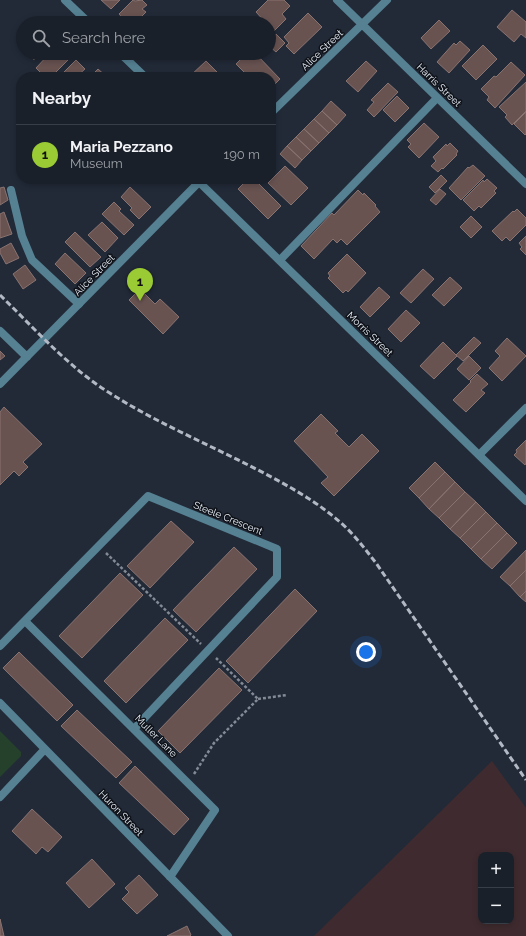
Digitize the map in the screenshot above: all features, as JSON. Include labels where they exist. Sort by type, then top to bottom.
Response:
[{"type":"street","points":[[65,0],[82,16]]},
{"type":"street","name":"Harris Street","points":[[337,0],[526,184]]},
{"type":"street","name":"Alice Street","points":[[276,108],[387,0]]},
{"type":"street","points":[[127,60],[140,72]]},
{"type":"street","points":[[280,260],[437,98]]},
{"type":"street","name":"Alice Street","points":[[0,384],[197,184]]},
{"type":"street","name":"Morris Street","points":[[205,184],[280,260],[526,501]]},
{"type":"street","points":[[11,190],[22,236],[32,260],[79,304]]},
{"type":"street","points":[[0,331],[27,357]]},
{"type":"street","points":[[479,455],[526,408]]},
{"type":"street","name":"Steele Crescent","points":[[0,646],[148,496],[277,549],[277,577],[134,729]]},
{"type":"street","name":"Muller Lane","points":[[24,621],[215,810],[170,877]]},
{"type":"street","name":"Huron Street","points":[[0,703],[228,936]]},
{"type":"street","points":[[0,797],[44,749]]},
{"type":"path","points":[[258,699],[287,695]]},
{"type":"shaded area","points":[[492,761],[526,808],[526,936],[314,936]]},
{"type":"green space","points":[[0,731],[21,752],[21,756],[0,777]]},
{"type":"building","points":[[101,0],[120,0],[111,9]]},
{"type":"building","points":[[133,0],[142,0],[147,5],[142,9],[146,12],[142,16],[121,16],[119,14]]},
{"type":"building","points":[[268,0],[284,0],[290,6],[282,14],[286,19],[276,29],[276,16],[260,16],[256,12]]},
{"type":"building","points":[[512,10],[526,22],[526,38],[521,34],[514,42],[497,27]]},
{"type":"building","points":[[308,13],[322,27],[294,54],[286,46],[289,43],[284,37]]},
{"type":"building","points":[[439,20],[450,31],[431,49],[421,38]]},
{"type":"building","points":[[276,34],[285,43],[276,52]]},
{"type":"building","points":[[460,41],[470,50],[449,73],[437,62],[454,43],[456,45]]},
{"type":"building","points":[[483,45],[497,59],[476,80],[462,66]]},
{"type":"building","points":[[43,60],[68,60],[56,72],[40,72],[36,68]]},
{"type":"building","points":[[76,60],[85,69],[82,72],[64,72]]},
{"type":"building","points":[[240,60],[262,60],[273,72],[244,72],[236,64]]},
{"type":"building","points":[[206,61],[217,72],[194,72]]},
{"type":"building","points":[[366,61],[377,71],[358,92],[346,81]]},
{"type":"building","points":[[511,62],[525,75],[495,108],[487,100],[489,97],[481,89]]},
{"type":"building","points":[[276,75],[280,79],[276,83]]},
{"type":"building","points":[[526,82],[526,111],[512,125],[505,117],[507,115],[499,107]]},
{"type":"building","points":[[388,83],[398,92],[374,117],[367,110],[374,102],[371,100]]},
{"type":"building","points":[[397,96],[409,108],[395,122],[383,110]]},
{"type":"building","points":[[331,101],[346,115],[337,125],[322,111]]},
{"type":"building","points":[[322,111],[337,125],[329,133],[314,119]]},
{"type":"building","points":[[526,112],[526,134],[525,135],[514,124]]},
{"type":"building","points":[[314,119],[329,133],[319,143],[304,129]]},
{"type":"building","points":[[424,123],[439,137],[419,158],[408,147],[411,144],[407,140]]},
{"type":"building","points":[[304,129],[319,143],[311,151],[296,137]]},
{"type":"building","points":[[296,137],[311,151],[302,160],[287,146]]},
{"type":"building","points":[[450,143],[458,151],[456,154],[457,155],[438,172],[431,166],[436,161],[433,157],[446,144],[447,146]]},
{"type":"building","points":[[287,146],[302,160],[295,168],[280,154]]},
{"type":"building","points":[[473,165],[485,176],[461,200],[449,188],[468,167],[469,168]]},
{"type":"building","points":[[285,166],[308,188],[291,205],[269,184],[276,184],[276,175]]},
{"type":"building","points":[[441,175],[447,181],[435,193],[429,187]]},
{"type":"building","points":[[487,179],[497,188],[494,191],[496,193],[481,208],[479,206],[474,211],[463,200],[483,180],[484,182]]},
{"type":"building","points":[[243,184],[259,184],[281,206],[268,219],[238,189]]},
{"type":"building","points":[[4,187],[8,200],[0,205],[0,188]]},
{"type":"building","points":[[130,187],[151,207],[139,219],[130,210],[132,208],[121,197]]},
{"type":"building","points":[[440,189],[446,194],[436,205],[430,200]]},
{"type":"building","points":[[358,190],[363,195],[364,193],[376,205],[375,206],[380,212],[347,245],[341,239],[337,243],[333,239],[314,259],[301,246],[332,213],[334,215]]},
{"type":"building","points":[[114,202],[121,209],[119,211],[134,225],[124,235],[102,214]]},
{"type":"building","points":[[517,209],[526,218],[526,225],[510,241],[506,237],[502,241],[492,231]]},
{"type":"building","points":[[4,212],[12,234],[0,238],[0,214]]},
{"type":"building","points":[[471,216],[482,227],[471,238],[460,227]]},
{"type":"building","points":[[102,222],[118,238],[105,252],[88,235]]},
{"type":"building","points":[[75,232],[101,257],[90,267],[65,242]]},
{"type":"building","points":[[526,236],[526,255],[520,249],[522,247],[519,243]]},
{"type":"building","points":[[11,243],[19,258],[6,264],[0,253],[0,249]]},
{"type":"building","points":[[65,253],[86,273],[75,284],[55,264]]},
{"type":"building","points":[[347,254],[366,273],[348,292],[346,290],[343,293],[328,278],[330,276],[328,273]]},
{"type":"building","points":[[25,265],[36,280],[23,289],[13,274]]},
{"type":"building","points":[[423,269],[434,279],[411,303],[400,293]]},
{"type":"building","points":[[450,277],[462,288],[444,306],[432,295]]},
{"type":"building","points":[[379,287],[390,297],[370,317],[360,307]]},
{"type":"building","points":[[140,289],[155,304],[160,299],[179,317],[163,334],[129,300]]},
{"type":"building","points":[[406,310],[420,323],[401,342],[388,329]]},
{"type":"building","points":[[474,337],[481,343],[463,361],[456,355]]},
{"type":"building","points":[[507,338],[526,356],[502,381],[489,368],[500,356],[495,351]]},
{"type":"building","points":[[443,342],[457,356],[434,379],[420,366]]},
{"type":"building","points":[[0,351],[5,356],[0,360]]},
{"type":"building","points":[[469,356],[481,368],[469,380],[457,369]]},
{"type":"building","points":[[477,374],[488,384],[481,390],[485,393],[466,412],[453,400]]},
{"type":"building","points":[[4,407],[42,444],[23,462],[28,467],[19,476],[14,471],[0,485],[0,412]]},
{"type":"building","points":[[321,414],[338,431],[335,433],[349,447],[362,434],[379,451],[334,496],[321,483],[328,477],[294,441]]},
{"type":"building","points":[[526,440],[525,465],[514,455],[517,452],[516,450]]},
{"type":"building","points":[[435,462],[445,472],[419,498],[409,488]]},
{"type":"building","points":[[445,472],[455,482],[429,509],[419,498]]},
{"type":"building","points":[[455,482],[465,492],[439,518],[429,509]]},
{"type":"building","points":[[465,492],[476,502],[450,529],[439,518]]},
{"type":"building","points":[[476,502],[486,512],[460,538],[450,529]]},
{"type":"building","points":[[486,512],[497,523],[471,549],[460,538]]},
{"type":"building","points":[[171,521],[194,542],[150,588],[127,566]]},
{"type":"building","points":[[497,523],[507,533],[481,559],[471,549]]},
{"type":"building","points":[[507,533],[517,543],[492,569],[481,559]]},
{"type":"building","points":[[234,547],[257,569],[196,632],[173,610]]},
{"type":"building","points":[[526,550],[526,570],[510,586],[500,577]]},
{"type":"building","points":[[526,570],[526,591],[520,597],[510,586]]},
{"type":"building","points":[[120,573],[143,595],[82,658],[59,636]]},
{"type":"building","points":[[295,589],[317,611],[248,683],[226,661]]},
{"type":"building","points":[[526,591],[526,602],[520,597]]},
{"type":"building","points":[[165,618],[188,640],[126,703],[104,681]]},
{"type":"building","points":[[19,652],[73,705],[57,721],[3,668]]},
{"type":"building","points":[[219,668],[242,690],[180,753],[158,731]]},
{"type":"building","points":[[77,710],[132,762],[116,778],[61,726]]},
{"type":"building","points":[[135,766],[189,819],[174,835],[119,783]]},
{"type":"building","points":[[32,809],[62,837],[48,852],[42,847],[36,854],[12,831]]},
{"type":"building","points":[[92,859],[115,884],[89,908],[66,883]]},
{"type":"building","points":[[139,875],[158,895],[137,914],[122,899],[129,892],[125,888]]},
{"type":"building","points":[[0,919],[4,936],[0,936]]},
{"type":"building","points":[[187,926],[191,935],[190,936],[167,936]]},
{"type":"railway","points":[[0,295],[68,361],[83,374],[113,395],[130,406],[269,476],[311,500],[331,514],[359,542],[376,563],[526,780]]},
{"type":"place","name":"Maria Pezzano","points":[[140,301]]}]
